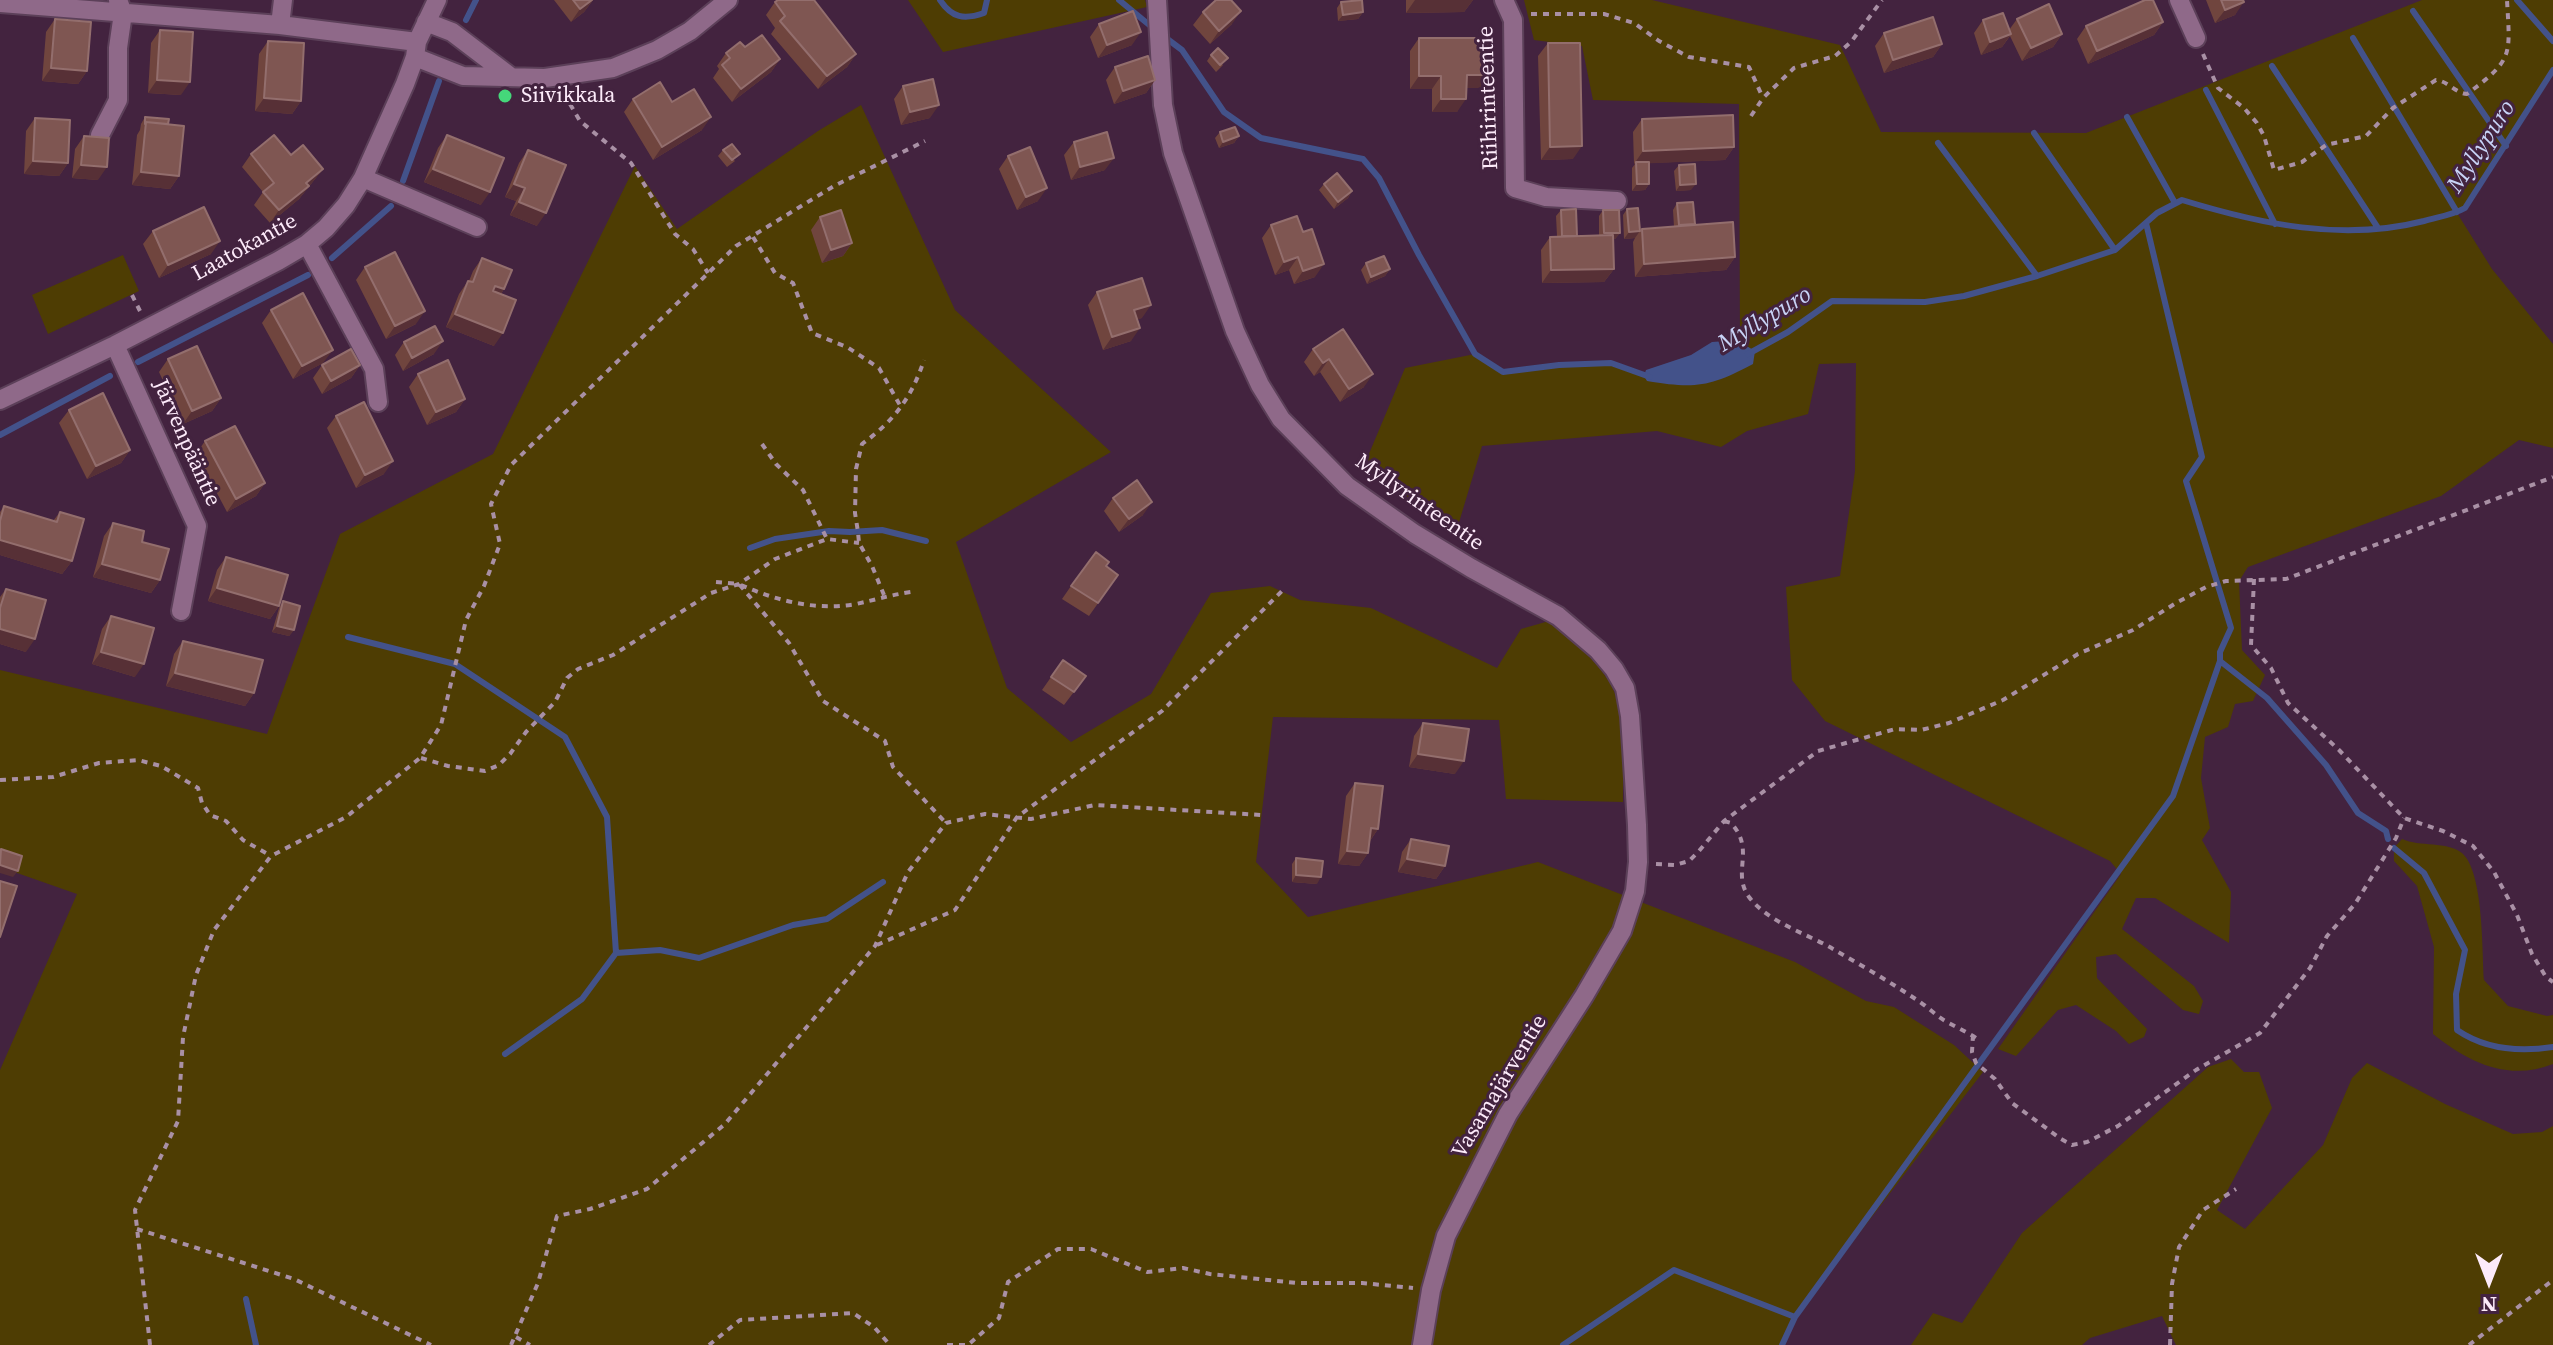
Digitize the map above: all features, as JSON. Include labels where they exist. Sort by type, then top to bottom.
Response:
[{"type":"street","points":[[280,25],[283,0]]},
{"type":"street","name":"Laatokantie","points":[[0,400],[278,261],[307,244],[326,228],[363,178],[405,84],[426,22],[437,0]]},
{"type":"street","points":[[0,3],[120,7],[280,25],[416,50],[463,76],[545,78],[613,68],[657,50],[690,31],[728,0]]},
{"type":"street","name":"Myllyrinteentie","points":[[1157,0],[1163,105],[1173,153],[1235,331],[1260,385],[1281,419],[1347,486],[1415,534],[1558,616],[1598,650],[1614,669],[1625,688],[1630,716],[1638,862]]},
{"type":"street","points":[[2179,0],[2196,38]]},
{"type":"street","name":"Riihirinteentie","points":[[1507,6],[1513,20],[1515,188],[1546,197],[1617,201]]},
{"type":"street","points":[[100,135],[118,100],[120,7]]},
{"type":"street","points":[[426,22],[452,32],[511,77]]},
{"type":"street","points":[[363,178],[477,227]]},
{"type":"street","points":[[307,244],[374,369],[378,402]]},
{"type":"street","name":"Järvenpääntie","points":[[115,345],[197,526],[181,611]]},
{"type":"street","name":"Vasamajärventie","points":[[1422,1345],[1431,1290],[1446,1236],[1508,1114],[1622,931],[1635,891],[1638,862]]},
{"type":"path","points":[[1751,116],[1763,98],[1794,68],[1835,56],[1851,42],[1882,0]]},
{"type":"path","points":[[2196,38],[2218,88],[2244,108],[2257,123],[2274,170],[2302,162],[2324,146],[2366,136],[2394,107],[2436,80],[2444,81],[2463,94],[2469,92],[2497,70],[2507,55],[2507,0]]},
{"type":"path","points":[[1507,6],[1543,16],[1604,14],[1634,23],[1689,57],[1749,67],[1763,98]]},
{"type":"path","points":[[568,74],[567,99],[580,121],[631,163],[675,234],[693,249],[708,273]]},
{"type":"path","points":[[150,1345],[135,1210],[178,1121],[183,1037],[196,975],[214,930],[271,856],[346,817],[420,758],[441,725],[466,620],[484,586],[500,544],[491,504],[511,465],[736,246],[834,186],[925,141]]},
{"type":"path","points":[[753,237],[775,273],[793,283],[812,333],[847,347],[879,368],[901,407]]},
{"type":"path","points":[[884,595],[859,543],[856,469],[862,444],[882,429],[901,407],[915,388],[924,360]]},
{"type":"path","points":[[762,444],[776,464],[803,490],[827,539]]},
{"type":"path","points":[[1638,862],[1675,865],[1689,861],[1724,821],[1818,751],[1895,729],[1921,730],[1949,723],[2003,700],[2078,654],[2133,630],[2206,587],[2226,581],[2286,579],[2553,477]]},
{"type":"path","points":[[420,758],[485,771],[499,765],[555,702],[567,678],[578,669],[613,655],[711,593],[739,584],[775,559],[827,539],[859,543]]},
{"type":"path","points":[[2254,579],[2251,645],[2271,668],[2288,703],[2339,750],[2404,818],[2443,831],[2473,846],[2494,872],[2517,915],[2532,954],[2546,977],[2553,982]]},
{"type":"path","points":[[716,582],[739,584],[804,606],[856,604],[884,595],[911,592]]},
{"type":"path","points":[[739,584],[789,643],[823,701],[885,741],[893,767],[946,823]]},
{"type":"path","points":[[875,946],[955,910],[1017,817],[1162,711],[1282,591]]},
{"type":"path","points":[[0,780],[53,777],[99,763],[138,760],[161,766],[198,788],[202,803],[210,815],[226,821],[243,840],[271,856]]},
{"type":"path","points":[[511,1345],[538,1283],[557,1216],[590,1209],[647,1189],[725,1124],[875,946],[908,872],[946,823],[985,814],[1031,819],[1095,805],[1261,815]]},
{"type":"path","points":[[1973,1035],[1972,1052],[1976,1063],[1995,1079],[2012,1103],[2072,1145],[2087,1142],[2118,1126],[2196,1070],[2260,1033],[2310,968],[2327,936],[2355,904],[2396,838],[2404,818]]},
{"type":"path","points":[[1724,821],[1731,823],[1742,839],[1741,874],[1747,895],[1758,907],[1873,972],[1979,1040]]},
{"type":"path","points":[[2170,1345],[2172,1284],[2179,1247],[2203,1210],[2236,1189]]},
{"type":"path","points":[[136,1228],[294,1279],[431,1345]]},
{"type":"path","points":[[947,1345],[968,1345],[999,1318],[1008,1282],[1058,1249],[1091,1249],[1147,1272],[1183,1268],[1282,1282],[1362,1283],[1431,1290]]},
{"type":"path","points":[[2469,1345],[2553,1280]]},
{"type":"path","points":[[709,1345],[740,1320],[853,1313],[874,1327],[890,1345]]},
{"type":"path","points":[[516,1337],[530,1345]]},
{"type":"shaded area","points":[[908,0],[1145,0],[1147,7],[943,52]]},
{"type":"shaded area","points":[[1524,0],[1652,0],[1840,45],[1881,132],[2086,133],[2422,0],[2553,0],[2553,70],[2465,208],[2457,213],[2492,269],[2553,344],[2553,448],[2519,440],[2441,496],[2248,567],[2239,581],[2242,650],[2265,675],[2253,701],[2235,704],[2228,727],[2205,737],[2201,778],[2210,828],[2202,840],[2231,892],[2229,943],[2155,898],[2136,898],[2122,929],[2194,986],[2203,1001],[2199,1014],[2183,1010],[2116,954],[2096,957],[2097,978],[2147,1029],[2144,1037],[2129,1044],[2116,1031],[2076,1005],[2058,1010],[2016,1056],[1998,1049],[2121,874],[2110,861],[1825,721],[1792,680],[1786,587],[1840,576],[1855,471],[1856,363],[1819,364],[1808,414],[1747,431],[1721,447],[1657,431],[1482,446],[1457,529],[1363,468],[1405,368],[1475,354],[1503,372],[1611,363],[1644,376],[1648,381],[1748,346],[1740,342],[1739,104],[1593,100],[1582,46],[1534,40]]},
{"type":"shaded area","points":[[861,105],[955,310],[1111,452],[956,542],[1007,688],[1071,742],[1151,694],[1211,593],[1270,586],[1300,600],[1371,608],[1497,668],[1521,629],[1549,621],[1597,665],[1615,695],[1623,741],[1623,802],[1506,799],[1499,720],[1273,717],[1256,862],[1308,917],[1538,862],[1795,962],[1866,1001],[1894,1007],[1954,1045],[1983,1072],[1795,1317],[1782,1345],[0,1345],[0,1070],[77,894],[0,867],[0,670],[267,734],[340,534],[493,454],[635,166],[677,229],[818,131]]},
{"type":"shaded area","points":[[123,255],[139,291],[48,334],[32,295]]},
{"type":"shaded area","points":[[2402,839],[2456,849],[2469,863],[2478,894],[2484,980],[2508,1006],[2553,1015],[2553,1064],[2520,1071],[2504,1070],[2474,1061],[2433,1034],[2434,947],[2417,886],[2394,861],[2394,848]]},
{"type":"shaded area","points":[[2231,1059],[2244,1072],[2259,1072],[2272,1108],[2217,1210],[2245,1229],[2323,1145],[2352,1078],[2367,1063],[2445,1104],[2513,1134],[2542,1132],[2553,1126],[2553,1345],[2176,1345],[2162,1316],[2090,1338],[2082,1345],[1911,1345],[1933,1313],[1962,1323],[2022,1233],[2208,1067]]},
{"type":"water","points":[[1712,342],[1740,342],[1755,351],[1753,364],[1702,384],[1664,384],[1647,381],[1644,376],[1646,370],[1691,355]]},
{"type":"building","points":[[573,0],[592,0],[580,9]]},
{"type":"building","points":[[814,0],[856,54],[827,76],[780,21],[785,16],[775,2]]},
{"type":"building","points":[[1216,0],[1231,0],[1241,11],[1219,31],[1203,12]]},
{"type":"building","points":[[1362,0],[1363,12],[1343,15],[1341,2]]},
{"type":"building","points":[[2145,0],[2153,0],[2163,22],[2097,51],[2086,26]]},
{"type":"building","points":[[2221,0],[2243,0],[2244,2],[2225,10]]},
{"type":"building","points":[[2049,4],[2062,34],[2031,48],[2017,19]]},
{"type":"building","points":[[1133,11],[1141,32],[1107,45],[1099,24]]},
{"type":"building","points":[[2003,13],[2011,34],[1990,42],[1983,20]]},
{"type":"building","points":[[1933,17],[1942,44],[1893,60],[1884,33]]},
{"type":"building","points":[[55,19],[91,22],[87,71],[51,68]]},
{"type":"building","points":[[160,30],[193,32],[190,82],[157,80]]},
{"type":"building","points":[[762,35],[780,59],[741,89],[722,65],[730,58],[726,53],[740,42],[745,47]]},
{"type":"building","points":[[1419,38],[1491,38],[1491,75],[1467,75],[1466,99],[1441,99],[1441,76],[1419,76]]},
{"type":"building","points":[[268,41],[304,43],[301,101],[264,98]]},
{"type":"building","points":[[1548,43],[1580,43],[1582,146],[1550,147]]},
{"type":"building","points":[[1218,48],[1228,58],[1220,65],[1211,55]]},
{"type":"building","points":[[1148,56],[1155,80],[1123,91],[1115,67]]},
{"type":"building","points":[[933,79],[939,105],[910,112],[903,86]]},
{"type":"building","points":[[660,82],[672,102],[694,89],[711,117],[662,147],[633,99]]},
{"type":"building","points":[[1733,115],[1734,147],[1643,151],[1642,119]]},
{"type":"building","points":[[145,117],[169,119],[168,124],[145,124]]},
{"type":"building","points":[[35,118],[70,120],[68,163],[33,161]]},
{"type":"building","points":[[146,122],[184,126],[179,176],[141,172]]},
{"type":"building","points":[[1235,127],[1239,136],[1223,142],[1220,132]]},
{"type":"building","points":[[1107,132],[1114,158],[1080,167],[1074,142]]},
{"type":"building","points":[[274,135],[291,155],[303,145],[323,169],[306,183],[309,186],[279,210],[263,192],[274,183],[251,154]]},
{"type":"building","points":[[447,135],[504,158],[490,192],[433,169]]},
{"type":"building","points":[[84,136],[109,138],[107,167],[81,165]]},
{"type":"building","points":[[732,144],[740,154],[732,160],[723,150]]},
{"type":"building","points":[[1030,147],[1047,188],[1026,197],[1008,156]]},
{"type":"building","points":[[528,150],[566,165],[546,213],[519,202],[525,188],[514,184]]},
{"type":"building","points":[[1636,162],[1649,162],[1649,184],[1637,184]]},
{"type":"building","points":[[1695,164],[1696,184],[1680,185],[1679,165]]},
{"type":"building","points":[[1337,173],[1352,191],[1338,202],[1324,184]]},
{"type":"building","points":[[1693,202],[1695,224],[1679,225],[1677,203]]},
{"type":"building","points":[[204,207],[220,241],[168,265],[153,231]]},
{"type":"building","points":[[1638,208],[1640,231],[1629,232],[1627,209]]},
{"type":"building","points":[[1576,209],[1577,236],[1562,236],[1561,210]]},
{"type":"building","points":[[841,210],[852,243],[831,250],[820,217]]},
{"type":"building","points":[[1603,210],[1619,210],[1620,233],[1604,233]]},
{"type":"building","points":[[1297,216],[1303,232],[1312,229],[1324,264],[1303,271],[1298,257],[1284,262],[1271,225]]},
{"type":"building","points":[[1733,222],[1735,257],[1644,264],[1642,229]]},
{"type":"building","points":[[1613,235],[1614,269],[1551,270],[1550,237]]},
{"type":"building","points":[[395,252],[425,311],[395,326],[365,267]]},
{"type":"building","points":[[1384,256],[1390,269],[1371,277],[1366,263]]},
{"type":"building","points":[[482,258],[512,270],[504,289],[495,286],[493,291],[516,300],[503,333],[455,314],[468,281],[473,282]]},
{"type":"building","points":[[1142,278],[1151,305],[1134,310],[1140,328],[1112,337],[1097,292]]},
{"type":"building","points":[[303,293],[333,350],[302,366],[271,310]]},
{"type":"building","points":[[435,326],[443,341],[412,358],[404,342]]},
{"type":"building","points":[[1343,329],[1373,374],[1349,389],[1329,359],[1323,363],[1313,349]]},
{"type":"building","points":[[197,346],[221,398],[192,411],[168,359]]},
{"type":"building","points":[[351,349],[360,365],[331,381],[322,365]]},
{"type":"building","points":[[448,360],[465,399],[436,412],[418,374]]},
{"type":"building","points":[[103,393],[130,450],[96,466],[69,410]]},
{"type":"building","points":[[364,402],[393,461],[365,475],[336,416]]},
{"type":"building","points":[[235,426],[265,483],[236,499],[205,441]]},
{"type":"building","points":[[1137,480],[1152,502],[1129,519],[1113,498]]},
{"type":"building","points":[[4,506],[57,522],[60,512],[84,519],[72,561],[0,540]]},
{"type":"building","points":[[113,523],[144,531],[142,542],[169,549],[160,580],[102,564]]},
{"type":"building","points":[[1096,552],[1109,562],[1106,566],[1118,575],[1098,603],[1071,586]]},
{"type":"building","points":[[226,557],[288,575],[279,606],[217,588]]},
{"type":"building","points":[[6,589],[46,600],[35,639],[0,629],[0,608]]},
{"type":"building","points":[[283,601],[300,606],[294,630],[277,626]]},
{"type":"building","points":[[111,616],[154,628],[144,664],[101,652]]},
{"type":"building","points":[[183,641],[263,660],[254,693],[175,673]]},
{"type":"building","points":[[1063,660],[1086,676],[1074,692],[1051,677]]},
{"type":"building","points":[[1423,723],[1469,729],[1464,761],[1418,754]]},
{"type":"building","points":[[1355,783],[1383,786],[1378,829],[1371,828],[1368,853],[1347,851]]},
{"type":"building","points":[[1411,839],[1449,846],[1445,866],[1407,859]]},
{"type":"building","points":[[1,849],[22,856],[18,871],[0,865]]},
{"type":"building","points":[[1296,858],[1323,861],[1321,877],[1296,875]]},
{"type":"building","points":[[0,881],[17,886],[0,937]]},
{"type":"waterway","points":[[466,20],[476,0]]},
{"type":"waterway","name":"Myllypuro","points":[[940,0],[949,11],[964,17],[984,13],[987,0]]},
{"type":"waterway","name":"Myllypuro","points":[[1119,0],[1153,28]]},
{"type":"waterway","points":[[2517,0],[2553,41]]},
{"type":"waterway","points":[[2413,11],[2506,146]]},
{"type":"waterway","name":"Myllypuro","points":[[1162,35],[1182,50],[1224,112],[1261,138],[1363,159],[1379,178],[1475,354],[1503,372],[1611,363],[1650,377]]},
{"type":"waterway","points":[[2353,38],[2457,212]]},
{"type":"waterway","points":[[2272,66],[2378,228]]},
{"type":"waterway","name":"Myllypuro","points":[[1748,354],[1788,332],[1832,301],[1925,302],[1964,296],[2115,250],[2157,213],[2182,200],[2271,223],[2332,230],[2394,227],[2456,212],[2465,208],[2553,70]]},
{"type":"waterway","points":[[403,181],[439,81]]},
{"type":"waterway","points":[[2206,90],[2275,224]]},
{"type":"waterway","points":[[2127,117],[2175,203]]},
{"type":"waterway","points":[[2034,133],[2115,250]]},
{"type":"waterway","points":[[1938,143],[2037,276]]},
{"type":"waterway","points":[[332,258],[391,206]]},
{"type":"waterway","points":[[2146,223],[2202,457],[2186,481],[2231,628],[2220,652],[2220,661],[2267,698],[2326,765],[2358,813],[2386,831],[2388,839]]},
{"type":"waterway","points":[[138,362],[308,275]]},
{"type":"waterway","points":[[0,435],[110,376]]},
{"type":"waterway","points":[[750,548],[775,539],[829,531],[882,530],[926,541]]},
{"type":"waterway","points":[[348,637],[455,664],[565,737],[607,817],[616,953],[582,999],[505,1054]]},
{"type":"waterway","points":[[1782,1345],[1795,1317],[2173,796],[2220,661]]},
{"type":"waterway","points":[[2394,848],[2424,873],[2465,950],[2456,994],[2457,1030],[2480,1042],[2504,1048],[2553,1047]]},
{"type":"waterway","points":[[616,953],[660,950],[699,958],[793,925],[827,919],[883,882]]},
{"type":"waterway","points":[[1563,1345],[1674,1270],[1795,1317]]},
{"type":"waterway","points":[[246,1299],[256,1345]]},
{"type":"place","name":"Siivikkala","points":[[505,96]]}]
